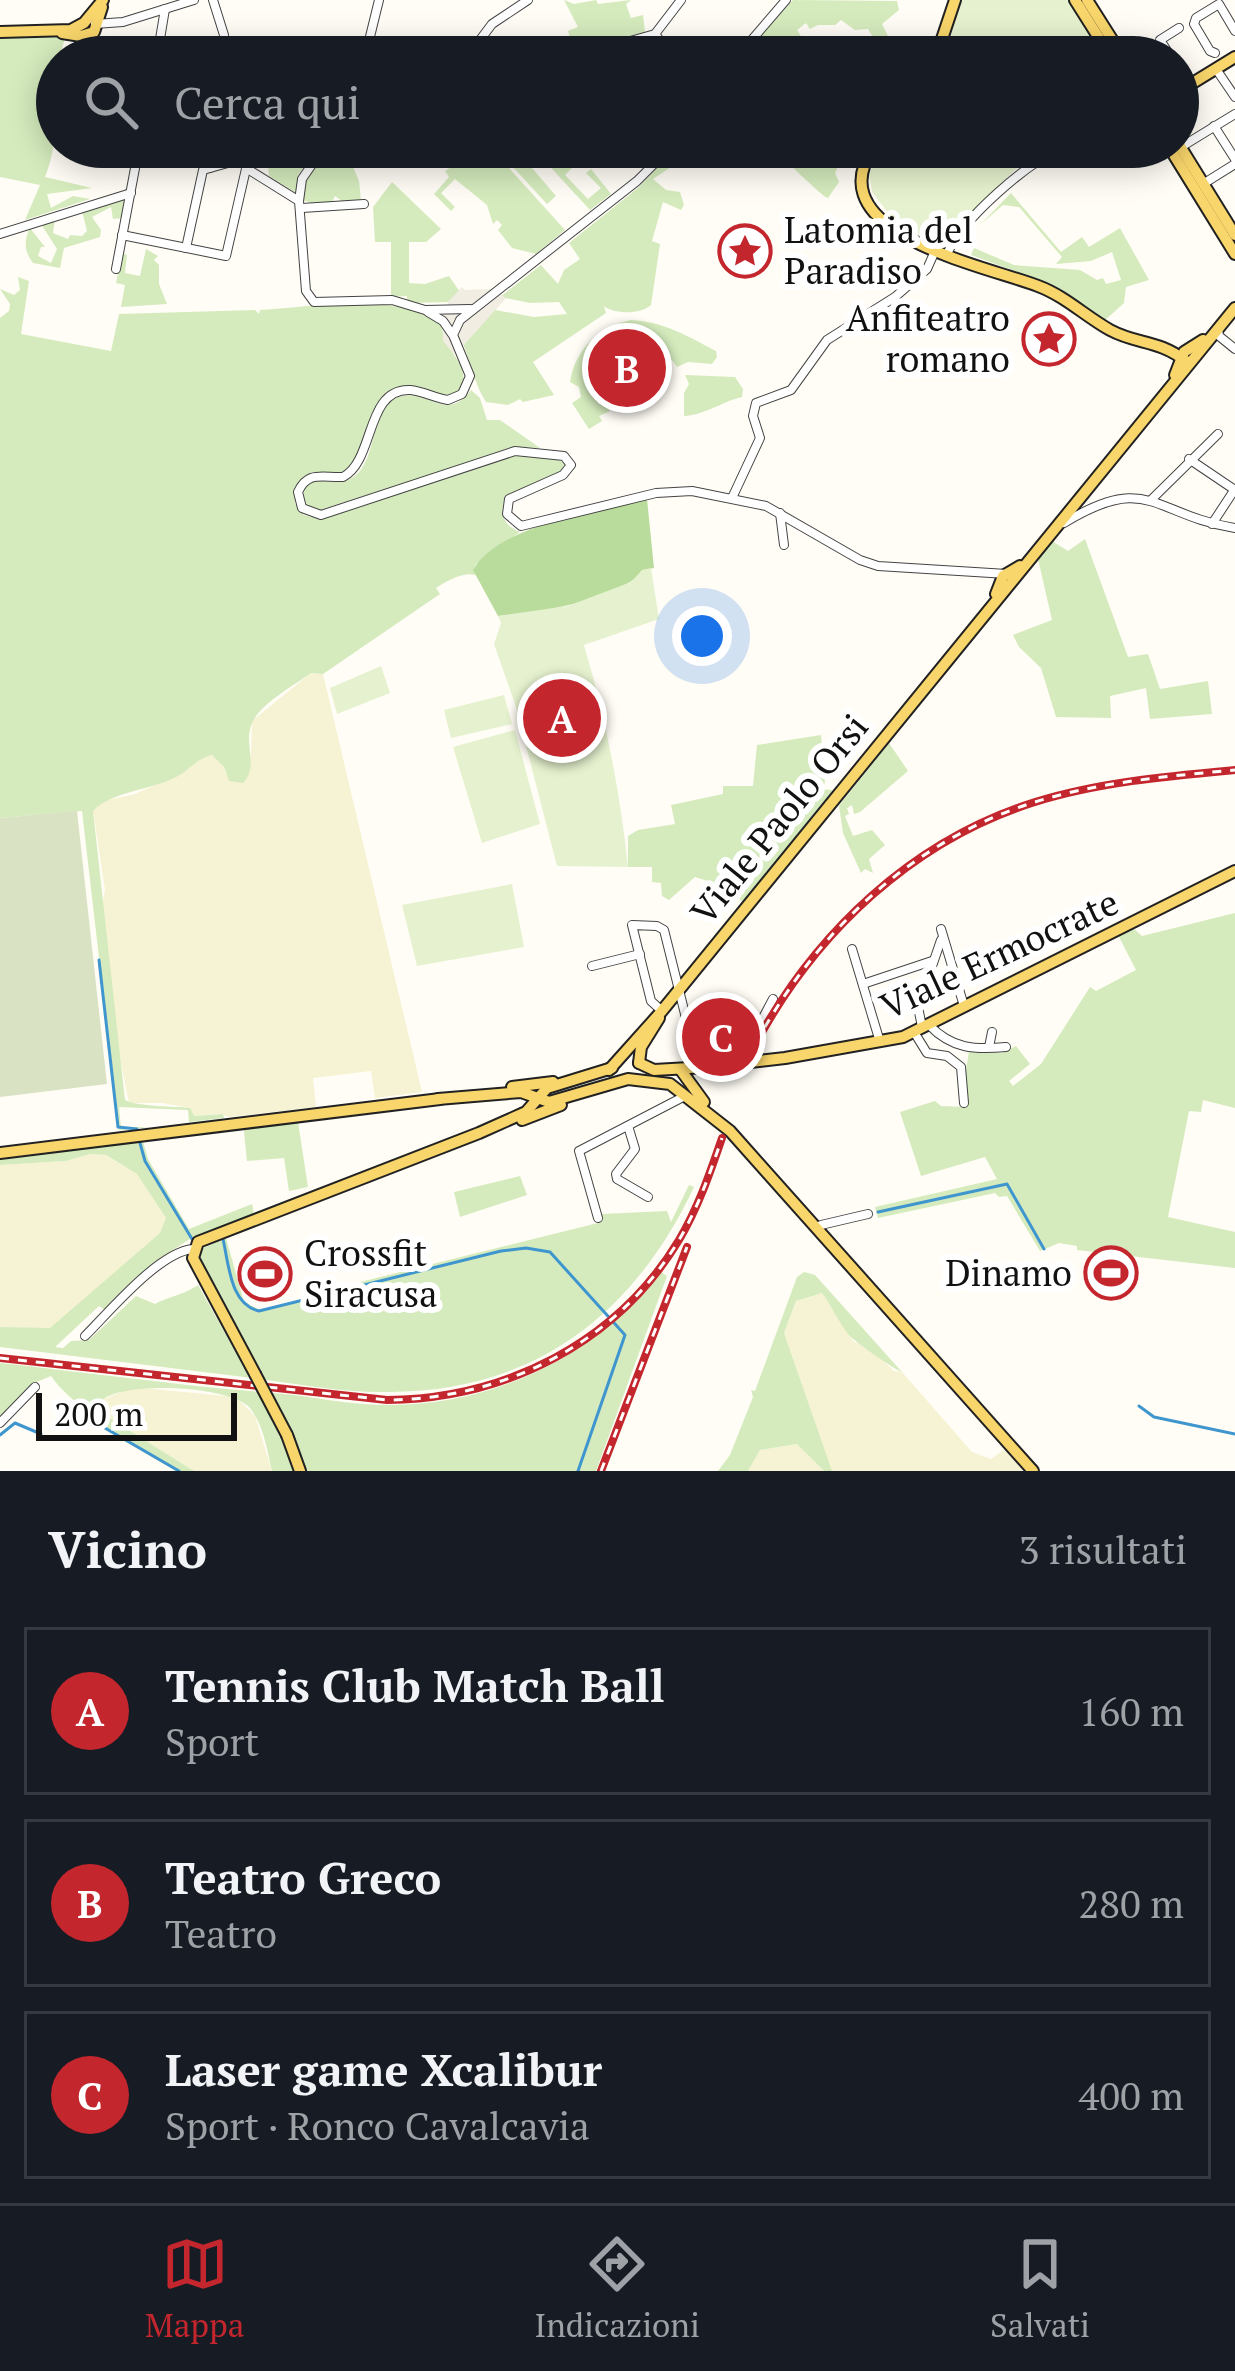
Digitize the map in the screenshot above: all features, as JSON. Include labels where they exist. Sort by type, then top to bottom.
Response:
[{"type":"main road","points":[[0,32],[91,27],[104,0]]},
{"type":"main road","points":[[943,36],[955,0]]},
{"type":"main road","points":[[1075,0],[1098,36]]},
{"type":"main road","points":[[1087,0],[1110,36]]},
{"type":"main road","points":[[1199,79],[1235,57]]},
{"type":"main road","points":[[864,168],[860,176],[869,201],[895,234],[1040,287],[1111,331],[1154,342],[1182,360]]},
{"type":"main road","points":[[1188,168],[1235,254]]},
{"type":"main road","points":[[1192,168],[1235,235]]},
{"type":"main road","points":[[1007,580],[1058,526],[1184,352],[1203,339],[1235,298]]},
{"type":"main road","points":[[1007,580],[1182,360],[1235,308]]},
{"type":"main road","name":"Viale Paolo Orsi","points":[[662,1012],[1007,580]]},
{"type":"main road","name":"Viale Ermocrate","points":[[703,1067],[881,1043],[922,1028],[1235,871]]},
{"type":"main road","points":[[438,1099],[521,1092],[534,1103],[549,1102],[628,1079],[639,1072],[641,1047],[662,1012]]},
{"type":"main road","points":[[609,1070],[662,1012]]},
{"type":"main road","points":[[300,1471],[287,1435],[193,1258],[193,1249],[198,1243],[521,1115],[542,1090],[609,1070],[628,1057],[681,1081],[734,1127],[1043,1471]]},
{"type":"main road","points":[[628,1079],[681,1081],[703,1067]]},
{"type":"main road","points":[[0,1150],[580,1079]]},
{"type":"main road","points":[[681,1081],[1033,1471]]},
{"type":"main road","points":[[556,1085],[553,1095],[563,1099]]},
{"type":"main road","points":[[534,1103],[588,1092]]},
{"type":"street","points":[[91,27],[194,0]]},
{"type":"street","points":[[213,0],[224,35]]},
{"type":"street","points":[[370,36],[379,0]]},
{"type":"street","points":[[483,36],[492,24],[528,0]]},
{"type":"street","points":[[648,36],[655,34],[681,0]]},
{"type":"street","points":[[755,36],[786,0]]},
{"type":"street","points":[[1215,53],[1194,24],[1196,18],[1219,4],[1235,31]]},
{"type":"street","points":[[160,36],[165,9]]},
{"type":"street","points":[[1166,36],[1179,28]]},
{"type":"street","points":[[1216,69],[1235,97]]},
{"type":"street","points":[[1199,134],[1235,114]]},
{"type":"street","points":[[1203,184],[1235,161],[1214,127]]},
{"type":"street","points":[[116,269],[136,168]]},
{"type":"street","points":[[186,248],[206,170],[211,168]]},
{"type":"street","points":[[122,235],[226,256],[246,168],[300,204],[364,204]]},
{"type":"street","points":[[310,168],[302,179],[300,204],[306,291],[312,301],[392,300],[425,310],[443,321],[470,376],[462,394],[448,400],[410,390],[389,397],[351,473],[339,478],[317,475],[303,483],[298,500],[306,512],[321,515],[524,450],[564,456],[571,465],[563,475],[509,499],[507,514],[520,526],[665,492],[692,491],[780,513],[878,566],[987,571],[1007,580]]},
{"type":"street","points":[[452,335],[470,309],[650,168]]},
{"type":"street","points":[[732,498],[760,438],[753,416],[756,403],[790,390],[827,340],[895,297],[1028,168]]},
{"type":"street","points":[[0,234],[131,193]]},
{"type":"street","points":[[425,310],[470,309]]},
{"type":"street","points":[[1218,329],[1235,350]]},
{"type":"street","points":[[1150,500],[1218,434]]},
{"type":"street","points":[[1189,459],[1235,489],[1212,524]]},
{"type":"street","points":[[1058,526],[1113,499],[1136,496],[1235,528]]},
{"type":"street","points":[[780,513],[784,545]]},
{"type":"street","points":[[662,1012],[651,1001],[632,925],[664,930],[703,1067]]},
{"type":"street","points":[[964,1103],[961,1067],[947,1056],[927,1053],[918,1007],[941,934],[965,1008]]},
{"type":"street","points":[[852,949],[881,1043]]},
{"type":"street","points":[[592,966],[640,954]]},
{"type":"street","points":[[863,984],[934,960]]},
{"type":"street","points":[[739,1063],[772,999]]},
{"type":"street","points":[[922,1028],[946,1043],[1006,1047]]},
{"type":"street","points":[[988,1047],[992,1032]]},
{"type":"street","points":[[598,1218],[580,1151],[628,1126],[681,1081]]},
{"type":"street","points":[[628,1126],[635,1149],[617,1179],[648,1197]]},
{"type":"street","points":[[821,1225],[868,1214]]},
{"type":"street","points":[[85,1336],[159,1265],[182,1250],[193,1249]]},
{"type":"street","points":[[0,1424],[35,1388]]},
{"type":"shaded area","points":[[462,287],[491,289],[506,298],[455,355],[443,341],[443,321],[448,302]]},
{"type":"shaded area","points":[[311,673],[323,674],[422,1092],[375,1098],[371,1071],[313,1078],[316,1107],[229,1117],[193,1116],[190,1108],[162,1103],[129,1103],[116,1038],[101,911],[105,890],[93,811],[103,801],[135,794],[186,771],[203,757],[213,755],[226,775],[251,755],[252,721]]},
{"type":"shaded area","points":[[105,1155],[137,1174],[166,1218],[160,1233],[50,1329],[0,1327],[0,1165],[66,1161]]},
{"type":"shaded area","points":[[822,1293],[853,1341],[902,1372],[972,1452],[991,1459],[1008,1447],[1023,1471],[831,1471],[784,1333],[796,1301]]},
{"type":"shaded area","points":[[133,1387],[236,1397],[255,1416],[272,1471],[194,1471],[104,1414],[104,1399]]},
{"type":"shaded area","points":[[798,1444],[824,1471],[748,1471],[760,1450]]},
{"type":"green space","points":[[564,0],[574,4],[596,0],[598,4],[631,0],[626,4],[631,18],[643,15],[645,32],[569,36],[568,31],[578,27]]},
{"type":"green space","points":[[793,0],[897,1],[899,10],[882,24],[888,36],[872,36],[868,29],[855,30],[841,20],[810,29],[806,23],[797,30],[801,36],[760,36]]},
{"type":"green space","points":[[961,0],[1069,0],[1092,36],[950,36]]},
{"type":"green space","points":[[22,34],[44,36],[36,36],[36,168],[48,168],[45,177],[92,188],[47,194],[51,208],[73,196],[90,199],[25,220],[40,185],[0,177],[0,36]]},
{"type":"green space","points":[[268,168],[303,168],[296,193],[269,176]]},
{"type":"green space","points":[[314,168],[354,168],[361,201],[343,202],[335,196],[332,202],[316,205],[303,200],[304,182]]},
{"type":"green space","points":[[509,168],[565,230],[536,254],[512,248],[498,230],[502,225],[497,220],[493,224],[487,205],[455,179],[441,193],[455,207],[451,211],[434,194],[449,177],[445,171]]},
{"type":"green space","points":[[514,168],[532,168],[556,196],[547,204]]},
{"type":"green space","points":[[551,168],[572,168],[565,175],[588,199],[601,188],[586,173],[591,169],[611,194],[590,210]]},
{"type":"green space","points":[[657,168],[670,168],[653,179],[666,190],[680,192],[684,205],[681,210],[663,202],[652,241],[660,244],[651,305],[627,312],[604,306],[606,313],[533,362],[554,395],[508,405],[486,402],[463,344],[490,309],[534,317],[567,314],[559,302],[500,297],[541,265],[558,284],[564,270],[580,259],[569,243]]},
{"type":"green space","points":[[793,168],[837,168],[839,182],[828,198]]},
{"type":"green space","points":[[872,168],[1017,168],[973,211],[932,238],[899,227],[872,192]]},
{"type":"green space","points":[[392,182],[441,229],[426,242],[409,242],[409,283],[425,284],[449,276],[460,292],[448,302],[407,303],[407,296],[391,297],[391,242],[375,242],[373,207]]},
{"type":"green space","points":[[1011,193],[1061,252],[1082,237],[1089,247],[1120,228],[1149,280],[1126,287],[1124,303],[1104,321],[1050,284],[971,255],[974,248],[1014,265],[1080,270],[1097,280],[1103,278],[1106,284],[1121,280],[1112,252],[1091,261],[1056,264],[1062,257],[1019,207],[1003,205],[980,225]]},
{"type":"green space","points":[[127,197],[122,218],[113,219],[111,207],[92,217],[100,237],[64,248],[60,268],[30,259],[26,242],[30,228],[45,247],[38,256],[51,263],[57,249],[41,224],[55,219],[53,233],[68,239],[82,236],[87,231],[82,211]]},
{"type":"green space","points":[[146,249],[158,256],[154,260],[167,304],[121,307],[125,285],[116,283],[122,253],[127,255],[125,273],[140,276]]},
{"type":"green space","points":[[18,277],[29,281],[21,334],[111,351],[119,314],[255,310],[259,314],[260,310],[354,303],[401,307],[442,325],[463,371],[461,389],[441,395],[411,388],[389,393],[377,403],[353,466],[337,474],[311,472],[297,486],[295,504],[304,515],[322,519],[520,454],[553,457],[567,464],[506,496],[504,517],[520,532],[475,565],[475,575],[460,576],[436,588],[440,594],[323,674],[311,673],[261,710],[251,726],[251,763],[243,783],[229,781],[212,755],[178,776],[111,799],[93,811],[125,1100],[190,1108],[194,1116],[223,1114],[224,1118],[189,1122],[188,1110],[119,1107],[121,1127],[150,1127],[119,1130],[82,811],[0,818],[0,318],[10,304],[0,289],[14,295],[20,290]]},
{"type":"green space","points":[[631,320],[675,331],[716,351],[717,357],[712,364],[688,362],[677,367],[638,338],[615,341],[599,359],[592,389],[597,388],[598,404],[606,404],[610,411],[589,429],[572,403],[581,397],[579,387],[570,382],[577,359],[590,341]]},
{"type":"green space","points":[[685,375],[735,377],[742,397],[684,416],[689,384]]},
{"type":"green space","points":[[471,390],[480,398],[487,420],[500,420],[540,448],[518,447],[320,510],[306,504],[304,489],[313,480],[341,482],[360,471],[378,421],[391,401],[413,395],[454,404]]},
{"type":"green space","points":[[647,499],[654,568],[583,601],[498,616],[473,570],[486,554],[504,541],[551,522]]},
{"type":"green space","points":[[1085,539],[1128,657],[1148,654],[1160,689],[1208,681],[1212,714],[1150,719],[1146,688],[1110,696],[1111,718],[1056,717],[1041,668],[1013,635],[1052,620],[1038,559],[1052,541],[1068,551]]},
{"type":"green space","points":[[651,568],[659,619],[584,645],[611,756],[628,867],[557,866],[516,707],[494,644],[501,623],[498,616],[568,606],[631,582]]},
{"type":"green space","points":[[381,666],[390,693],[337,714],[330,688]]},
{"type":"green space","points":[[504,695],[512,724],[451,738],[444,710]]},
{"type":"green space","points":[[515,730],[540,824],[482,843],[453,747]]},
{"type":"green space","points":[[821,735],[825,783],[801,788],[833,790],[742,902],[732,889],[695,877],[669,900],[662,896],[661,883],[652,882],[652,867],[628,867],[628,836],[675,824],[671,805],[723,794],[723,786],[753,786],[757,745]]},
{"type":"green space","points":[[889,743],[908,771],[860,812],[854,814],[852,805],[845,816],[853,836],[872,830],[885,845],[869,859],[873,873],[865,869],[861,873],[843,833],[839,806]]},
{"type":"green space","points":[[77,811],[107,1084],[0,1097],[0,818]]},
{"type":"green space","points":[[512,884],[524,947],[417,966],[402,905]]},
{"type":"green space","points":[[1235,913],[1235,1108],[1203,1100],[1201,1112],[1189,1111],[1168,1217],[1235,1232],[1235,1268],[1077,1250],[1077,1246],[1059,1243],[1040,1251],[1007,1196],[995,1193],[878,1218],[875,1207],[997,1179],[985,1157],[921,1176],[900,1112],[935,1101],[941,1106],[966,1107],[963,1089],[969,1051],[1001,1053],[1016,1046],[1030,1064],[1009,1081],[1013,1086],[1041,1064],[1090,987],[1096,991],[1136,970],[1118,935],[1132,927],[1142,936]]},
{"type":"green space","points":[[759,1015],[743,1044],[718,1046],[719,1059],[702,1061],[691,1019]]},
{"type":"green space","points":[[298,1122],[308,1187],[289,1191],[284,1158],[247,1161],[244,1132],[245,1128]]},
{"type":"green space","points":[[143,1141],[148,1159],[189,1229],[252,1204],[254,1214],[190,1239],[165,1255],[105,1310],[99,1306],[55,1347],[89,1340],[136,1296],[155,1304],[198,1285],[248,1374],[260,1374],[202,1265],[199,1250],[226,1238],[244,1302],[258,1309],[272,1308],[598,1223],[601,1214],[667,1211],[671,1222],[689,1185],[694,1187],[670,1233],[609,1308],[573,1338],[489,1378],[441,1388],[353,1391],[0,1347],[0,1327],[50,1328],[160,1233],[166,1218],[137,1174],[106,1155],[0,1165],[0,1156]]},
{"type":"green space","points":[[520,1176],[527,1195],[460,1217],[454,1192]]},
{"type":"green space","points":[[661,1272],[667,1276],[596,1471],[307,1471],[294,1436],[281,1434],[294,1471],[272,1471],[259,1422],[239,1401],[178,1388],[134,1390],[104,1399],[105,1415],[194,1471],[176,1471],[95,1424],[51,1376],[34,1383],[0,1416],[0,1363],[364,1404],[449,1400],[490,1390],[567,1356],[633,1304]]},
{"type":"green space","points":[[804,1272],[815,1275],[902,1372],[851,1337],[822,1293],[796,1301],[784,1333],[832,1471],[824,1471],[797,1444],[760,1450],[748,1471],[718,1471],[730,1455],[753,1397],[751,1390],[755,1391],[797,1277]]},
{"type":"waterway","points":[[99,960],[118,1127],[137,1129]]},
{"type":"waterway","points":[[140,1143],[145,1161],[192,1239]]},
{"type":"waterway","points":[[878,1212],[1007,1184],[1044,1249]]},
{"type":"waterway","points":[[223,1239],[236,1292],[259,1311],[501,1251],[550,1252],[625,1335],[578,1471]]},
{"type":"waterway","points":[[1139,1406],[1154,1417],[1235,1434]]},
{"type":"waterway","points":[[93,1421],[179,1471]]},
{"type":"waterway","points":[[0,1435],[15,1423],[41,1434]]},
{"type":"railway","points":[[756,1043],[780,1002],[838,928],[872,895],[948,840],[990,819],[1059,795],[1235,770]]},
{"type":"railway","points":[[0,1358],[387,1400],[474,1389],[554,1358],[624,1308],[679,1240],[722,1138]]},
{"type":"railway","points":[[601,1471],[687,1247]]},
{"type":"place","name":"Latomia del Paradiso","points":[[745,251]]},
{"type":"place","name":"Anfiteatro romano","points":[[1049,339]]},
{"type":"place","name":"Teatro Greco","points":[[627,368]]},
{"type":"place","name":"Tennis Club Match Ball","points":[[562,718]]},
{"type":"place","name":"Laser game Xcalibur","points":[[721,1037]]},
{"type":"place","name":"Dinamo","points":[[1111,1273]]},
{"type":"place","name":"Crossfit Siracusa","points":[[265,1274]]}]
